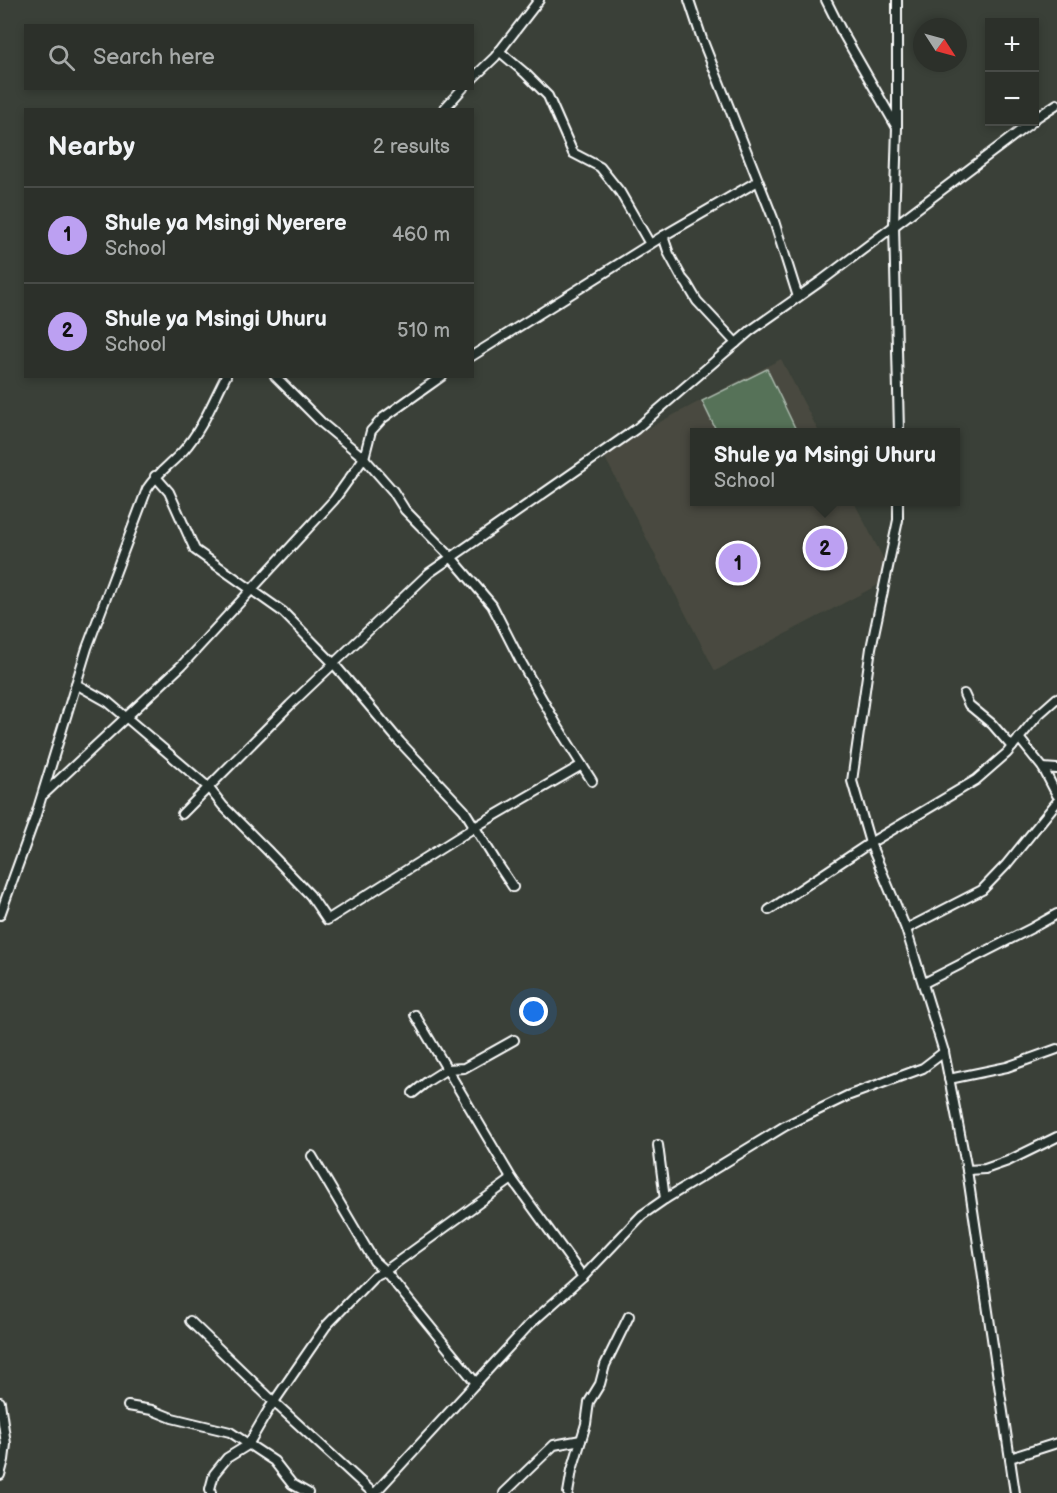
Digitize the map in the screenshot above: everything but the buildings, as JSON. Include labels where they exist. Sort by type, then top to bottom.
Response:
[{"type":"street","points":[[474,77],[499,51],[538,0]]},
{"type":"street","points":[[689,0],[702,39],[773,218],[798,297]]},
{"type":"street","points":[[826,0],[840,30],[897,127]]},
{"type":"street","points":[[897,0],[894,225],[899,428]]},
{"type":"street","points":[[499,51],[548,96],[573,153],[600,167],[620,192],[650,244]]},
{"type":"street","points":[[445,108],[461,90]]},
{"type":"street","points":[[1039,116],[1057,104]]},
{"type":"street","points":[[182,814],[290,705],[429,573],[636,429],[750,332],[1025,126]]},
{"type":"street","points":[[474,355],[663,236],[758,181]]},
{"type":"street","points":[[663,236],[681,278],[697,301],[736,343]]},
{"type":"street","points":[[0,915],[42,795],[87,648],[147,489],[155,476],[183,451],[194,436],[225,378]]},
{"type":"street","points":[[277,378],[322,424],[364,458],[393,491],[405,510],[451,557],[492,605],[521,662],[592,781]]},
{"type":"street","points":[[42,795],[182,665],[334,500],[364,458],[371,432],[382,418],[439,378]]},
{"type":"street","points":[[155,476],[169,492],[195,550],[283,612],[334,664],[400,742],[464,810],[513,886]]},
{"type":"street","points":[[898,506],[898,520],[871,648],[852,781],[870,843],[906,929],[944,1052],[967,1170],[1015,1493]]},
{"type":"street","points":[[76,684],[108,702],[208,787],[223,806],[310,895],[327,920],[475,827],[582,765]]},
{"type":"street","points":[[964,694],[969,705],[992,724],[1012,747]]},
{"type":"street","points":[[769,910],[870,843],[976,780],[1012,747],[1039,714],[1057,698]]},
{"type":"street","points":[[1019,738],[1043,768],[1057,795]]},
{"type":"street","points":[[1043,768],[1057,769]]},
{"type":"street","points":[[906,929],[982,890],[1057,802]]},
{"type":"street","points":[[924,983],[1057,914]]},
{"type":"street","points":[[415,1015],[512,1179],[583,1277]]},
{"type":"street","points":[[413,1094],[428,1081],[447,1070],[464,1068],[514,1040]]},
{"type":"street","points":[[949,1079],[1007,1067],[1057,1049]]},
{"type":"street","points":[[190,1322],[374,1493],[529,1325],[583,1277],[642,1215],[785,1126],[847,1096],[923,1068],[944,1052]]},
{"type":"street","points":[[967,1170],[985,1169],[1008,1161],[1057,1137]]},
{"type":"street","points":[[658,1145],[665,1199]]},
{"type":"street","points":[[312,1156],[374,1261],[476,1383]]},
{"type":"street","points":[[211,1493],[214,1474],[227,1458],[248,1446],[274,1402],[326,1326],[374,1276],[385,1272],[512,1179]]},
{"type":"street","points":[[568,1493],[572,1470],[586,1425],[589,1402],[600,1384],[605,1365],[629,1316]]},
{"type":"street","points":[[0,1402],[6,1444],[0,1474]]},
{"type":"street","points":[[128,1406],[152,1410],[172,1418],[230,1432],[274,1461],[292,1484],[308,1493]]},
{"type":"street","points":[[504,1493],[554,1444],[581,1440]]},
{"type":"street","points":[[1010,1458],[1057,1443]]},
{"type":"shaded area","points":[[781,359],[817,428],[690,428],[690,506],[856,506],[893,577],[715,671],[602,452]]},
{"type":"green space","points":[[767,369],[795,428],[715,428],[702,401]]},
{"type":"place","name":"Shule ya Msingi Uhuru","points":[[825,548]]},
{"type":"place","name":"Shule ya Msingi Nyerere","points":[[738,563]]}]
